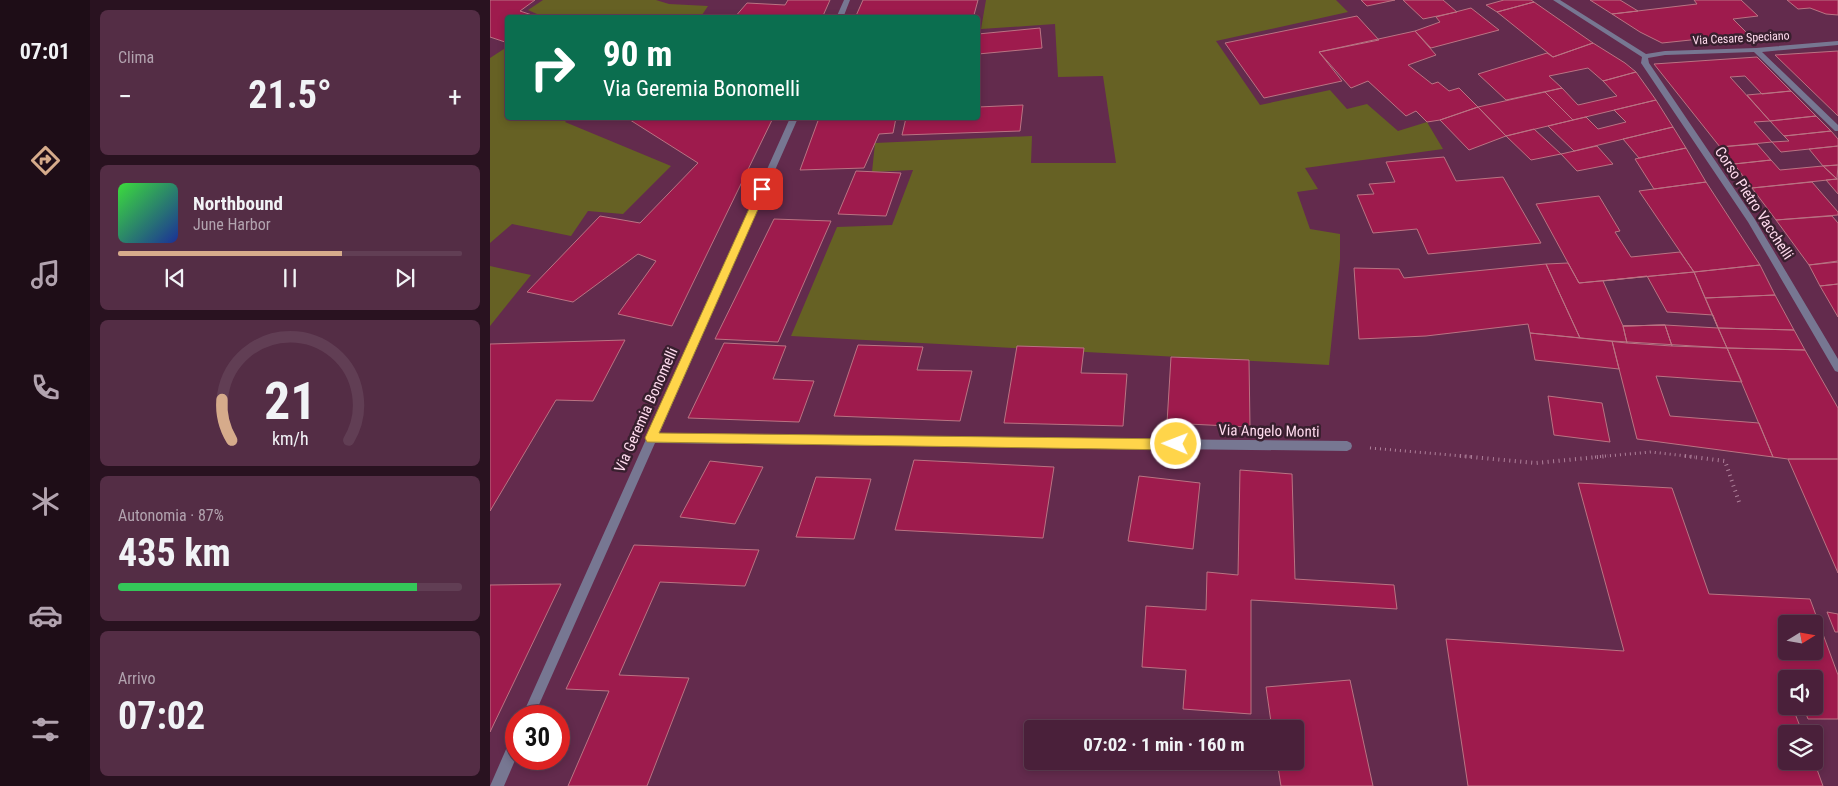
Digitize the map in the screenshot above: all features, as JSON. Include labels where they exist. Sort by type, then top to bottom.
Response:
[{"type":"street","points":[[840,15],[847,0]]},
{"type":"street","points":[[1556,0],[1645,56]]},
{"type":"street","name":"Via Cesare Speciano","points":[[1645,56],[1665,53],[1756,50],[1838,42]]},
{"type":"street","points":[[1756,50],[1838,128]]},
{"type":"street","name":"Corso Pietro Vacchelli","points":[[1645,56],[1645,63],[1752,220],[1838,368]]},
{"type":"street","name":"Via Geremia Bonomelli","points":[[533,705],[793,120]]},
{"type":"street","name":"Via Angelo Monti","points":[[651,438],[1347,446]]},
{"type":"street","points":[[497,786],[505,768]]},
{"type":"path","points":[[1347,446],[1536,463],[1651,452],[1725,461],[1739,502]]},
{"type":"shaded area","points":[[543,0],[656,0],[669,4],[708,6],[702,15],[539,15],[528,10]]},
{"type":"shaded area","points":[[986,0],[1336,0],[1348,12],[1216,41],[1260,105],[1330,90],[1347,109],[1367,104],[1398,131],[1427,122],[1443,149],[1305,168],[1318,189],[1297,192],[1310,229],[1340,234],[1340,259],[1329,365],[791,336],[837,227],[892,225],[913,170],[872,172],[875,143],[1032,136],[1031,163],[1116,163],[1103,76],[1058,77],[1055,24],[981,29]]},
{"type":"shaded area","points":[[505,48],[505,120],[567,120],[565,122],[671,166],[623,214],[588,211],[571,236],[512,224],[490,243],[490,58]]},
{"type":"shaded area","points":[[490,266],[531,275],[490,326]]},
{"type":"building","points":[[490,0],[535,0],[520,11],[532,15],[505,15],[505,42],[490,37]]},
{"type":"building","points":[[788,0],[830,0],[823,15],[737,15],[747,3],[785,5]]},
{"type":"building","points":[[863,0],[978,0],[974,15],[856,15]]},
{"type":"building","points":[[1361,0],[1395,0],[1367,6]]},
{"type":"building","points":[[1403,0],[1443,0],[1457,12],[1423,19]]},
{"type":"building","points":[[1504,0],[1531,0],[1534,2],[1497,12],[1486,5]]},
{"type":"building","points":[[1590,0],[1620,0],[1638,11],[1612,14]]},
{"type":"building","points":[[1694,0],[1741,0],[1758,16],[1733,19],[1748,34],[1662,43],[1640,32],[1612,14],[1697,4]]},
{"type":"building","points":[[1787,0],[1838,0],[1838,15],[1826,14],[1810,8],[1798,9]]},
{"type":"building","points":[[1534,2],[1593,43],[1553,57],[1497,12]]},
{"type":"building","points":[[1471,8],[1499,30],[1431,48],[1415,31],[1440,22],[1436,17]]},
{"type":"building","points":[[1357,16],[1379,40],[1319,52],[1342,81],[1264,98],[1225,43]]},
{"type":"building","points":[[1040,28],[1042,48],[980,54],[980,34]]},
{"type":"building","points":[[1415,31],[1436,55],[1408,65],[1432,84],[1438,82],[1449,91],[1459,88],[1478,107],[1440,120],[1427,122],[1416,111],[1406,116],[1368,81],[1351,88],[1319,52]]},
{"type":"building","points":[[1593,43],[1636,72],[1603,81],[1588,68],[1549,76],[1562,88],[1506,100],[1478,74],[1547,53],[1553,57]]},
{"type":"building","points":[[1838,51],[1838,116],[1775,55]]},
{"type":"building","points":[[1757,57],[1791,91],[1762,94],[1745,76],[1730,77],[1770,121],[1754,122],[1772,142],[1720,147],[1654,64]]},
{"type":"building","points":[[1636,72],[1656,100],[1614,110],[1626,122],[1598,129],[1586,117],[1573,120],[1545,92],[1562,88],[1578,105],[1617,96],[1603,81]]},
{"type":"building","points":[[1791,91],[1816,116],[1770,121],[1747,95]]},
{"type":"building","points":[[1545,92],[1573,120],[1506,136],[1478,107]]},
{"type":"building","points":[[1656,100],[1673,127],[1574,151],[1548,126]]},
{"type":"building","points":[[1023,105],[1020,131],[902,135],[906,120],[980,120],[980,107]]},
{"type":"building","points":[[1478,107],[1506,136],[1469,150],[1440,120]]},
{"type":"building","points":[[1816,116],[1831,131],[1784,136],[1770,121]]},
{"type":"building","points":[[630,120],[772,120],[672,326],[618,314],[656,261],[638,254],[573,302],[527,292],[600,216],[640,223],[698,163]]},
{"type":"building","points":[[818,120],[896,120],[893,133],[879,134],[864,168],[800,170]]},
{"type":"building","points":[[1673,127],[1686,148],[1639,158],[1623,139]]},
{"type":"building","points":[[1534,129],[1561,154],[1531,160],[1506,136]]},
{"type":"building","points":[[1831,131],[1838,139],[1838,146],[1781,152],[1772,142],[1789,141],[1784,136]]},
{"type":"building","points":[[1757,144],[1771,160],[1734,164],[1720,147]]},
{"type":"building","points":[[1597,146],[1613,164],[1577,171],[1561,154]]},
{"type":"building","points":[[1838,146],[1838,165],[1823,166],[1809,149]]},
{"type":"building","points":[[1686,148],[1706,182],[1654,189],[1635,159]]},
{"type":"building","points":[[1444,157],[1456,181],[1503,177],[1541,243],[1428,254],[1417,229],[1373,233],[1357,195],[1374,194],[1369,184],[1395,182],[1386,162]]},
{"type":"building","points":[[1771,160],[1780,170],[1823,166],[1837,179],[1752,188],[1734,164]]},
{"type":"building","points":[[1838,165],[1837,179],[1823,166]]},
{"type":"building","points":[[856,171],[901,173],[886,216],[838,214]]},
{"type":"building","points":[[1838,179],[1838,194],[1826,180]]},
{"type":"building","points":[[1706,182],[1760,265],[1694,272],[1639,191]]},
{"type":"building","points":[[1812,182],[1838,212],[1838,215],[1776,220],[1752,188]]},
{"type":"building","points":[[1599,196],[1620,231],[1615,232],[1631,257],[1680,252],[1694,272],[1579,283],[1536,204]]},
{"type":"building","points":[[1832,216],[1838,223],[1838,261],[1809,265],[1776,220]]},
{"type":"building","points":[[774,219],[831,221],[778,342],[715,339]]},
{"type":"building","points":[[1838,262],[1838,284],[1820,286],[1809,265]]},
{"type":"building","points":[[1568,263],[1579,283],[1694,272],[1727,348],[1672,346],[1665,325],[1623,326],[1627,343],[1580,338],[1546,264]]},
{"type":"building","points":[[1546,264],[1580,338],[1530,333],[1528,324],[1426,336],[1359,339],[1354,268],[1399,269],[1404,278]]},
{"type":"building","points":[[1760,265],[1775,295],[1705,298],[1694,272]]},
{"type":"building","points":[[1647,276],[1667,312],[1713,315],[1718,328],[1665,325],[1623,326],[1603,281]]},
{"type":"building","points":[[1838,284],[1838,317],[1820,286]]},
{"type":"building","points":[[1775,295],[1794,330],[1718,328],[1705,298]]},
{"type":"building","points":[[1665,325],[1672,346],[1627,343],[1623,326]]},
{"type":"building","points":[[1718,328],[1794,330],[1805,350],[1727,348]]},
{"type":"building","points":[[1530,333],[1612,341],[1619,369],[1535,360]]},
{"type":"building","points":[[625,340],[593,401],[556,400],[490,511],[490,344]]},
{"type":"building","points":[[1612,341],[1727,348],[1742,382],[1656,376],[1670,416],[1759,423],[1773,457],[1637,439]]},
{"type":"building","points":[[724,343],[786,346],[773,379],[814,381],[799,422],[688,418]]},
{"type":"building","points":[[858,345],[923,347],[917,370],[972,371],[960,421],[834,416]]},
{"type":"building","points":[[1017,346],[1084,348],[1081,373],[1127,374],[1123,426],[1004,423]]},
{"type":"building","points":[[1727,348],[1805,350],[1838,408],[1838,459],[1788,459],[1773,457]]},
{"type":"building","points":[[1171,357],[1249,360],[1250,427],[1167,423]]},
{"type":"building","points":[[1548,396],[1602,403],[1610,442],[1554,435]]},
{"type":"building","points":[[1788,459],[1838,459],[1838,573],[1810,509]]},
{"type":"building","points":[[914,460],[1054,467],[1043,538],[895,530]]},
{"type":"building","points":[[710,461],[763,467],[735,524],[680,517]]},
{"type":"building","points":[[1240,470],[1292,474],[1295,579],[1394,585],[1397,609],[1251,600],[1251,714],[1183,709],[1186,670],[1142,667],[1146,606],[1206,610],[1207,572],[1238,575]]},
{"type":"building","points":[[1139,476],[1200,483],[1193,549],[1128,541]]},
{"type":"building","points":[[816,477],[871,479],[854,539],[796,537]]},
{"type":"building","points":[[1578,483],[1672,488],[1709,594],[1810,599],[1816,615],[1778,615],[1778,660],[1823,660],[1823,634],[1838,675],[1838,719],[1808,719],[1806,715],[1823,715],[1823,670],[1778,670],[1778,715],[1796,715],[1799,725],[1778,725],[1778,770],[1817,770],[1823,786],[1468,786],[1446,639],[1624,651]]},
{"type":"building","points":[[634,545],[759,550],[745,586],[660,582],[619,675],[689,678],[647,786],[568,786],[609,691],[566,689]]},
{"type":"building","points":[[561,584],[490,732],[490,585]]},
{"type":"building","points":[[1827,612],[1838,614],[1838,632],[1835,632]]},
{"type":"building","points":[[1350,680],[1373,786],[1281,786],[1278,770],[1304,770],[1304,720],[1271,720],[1266,687]]},
{"type":"route","points":[[762,189],[651,438],[1176,444]]}]
